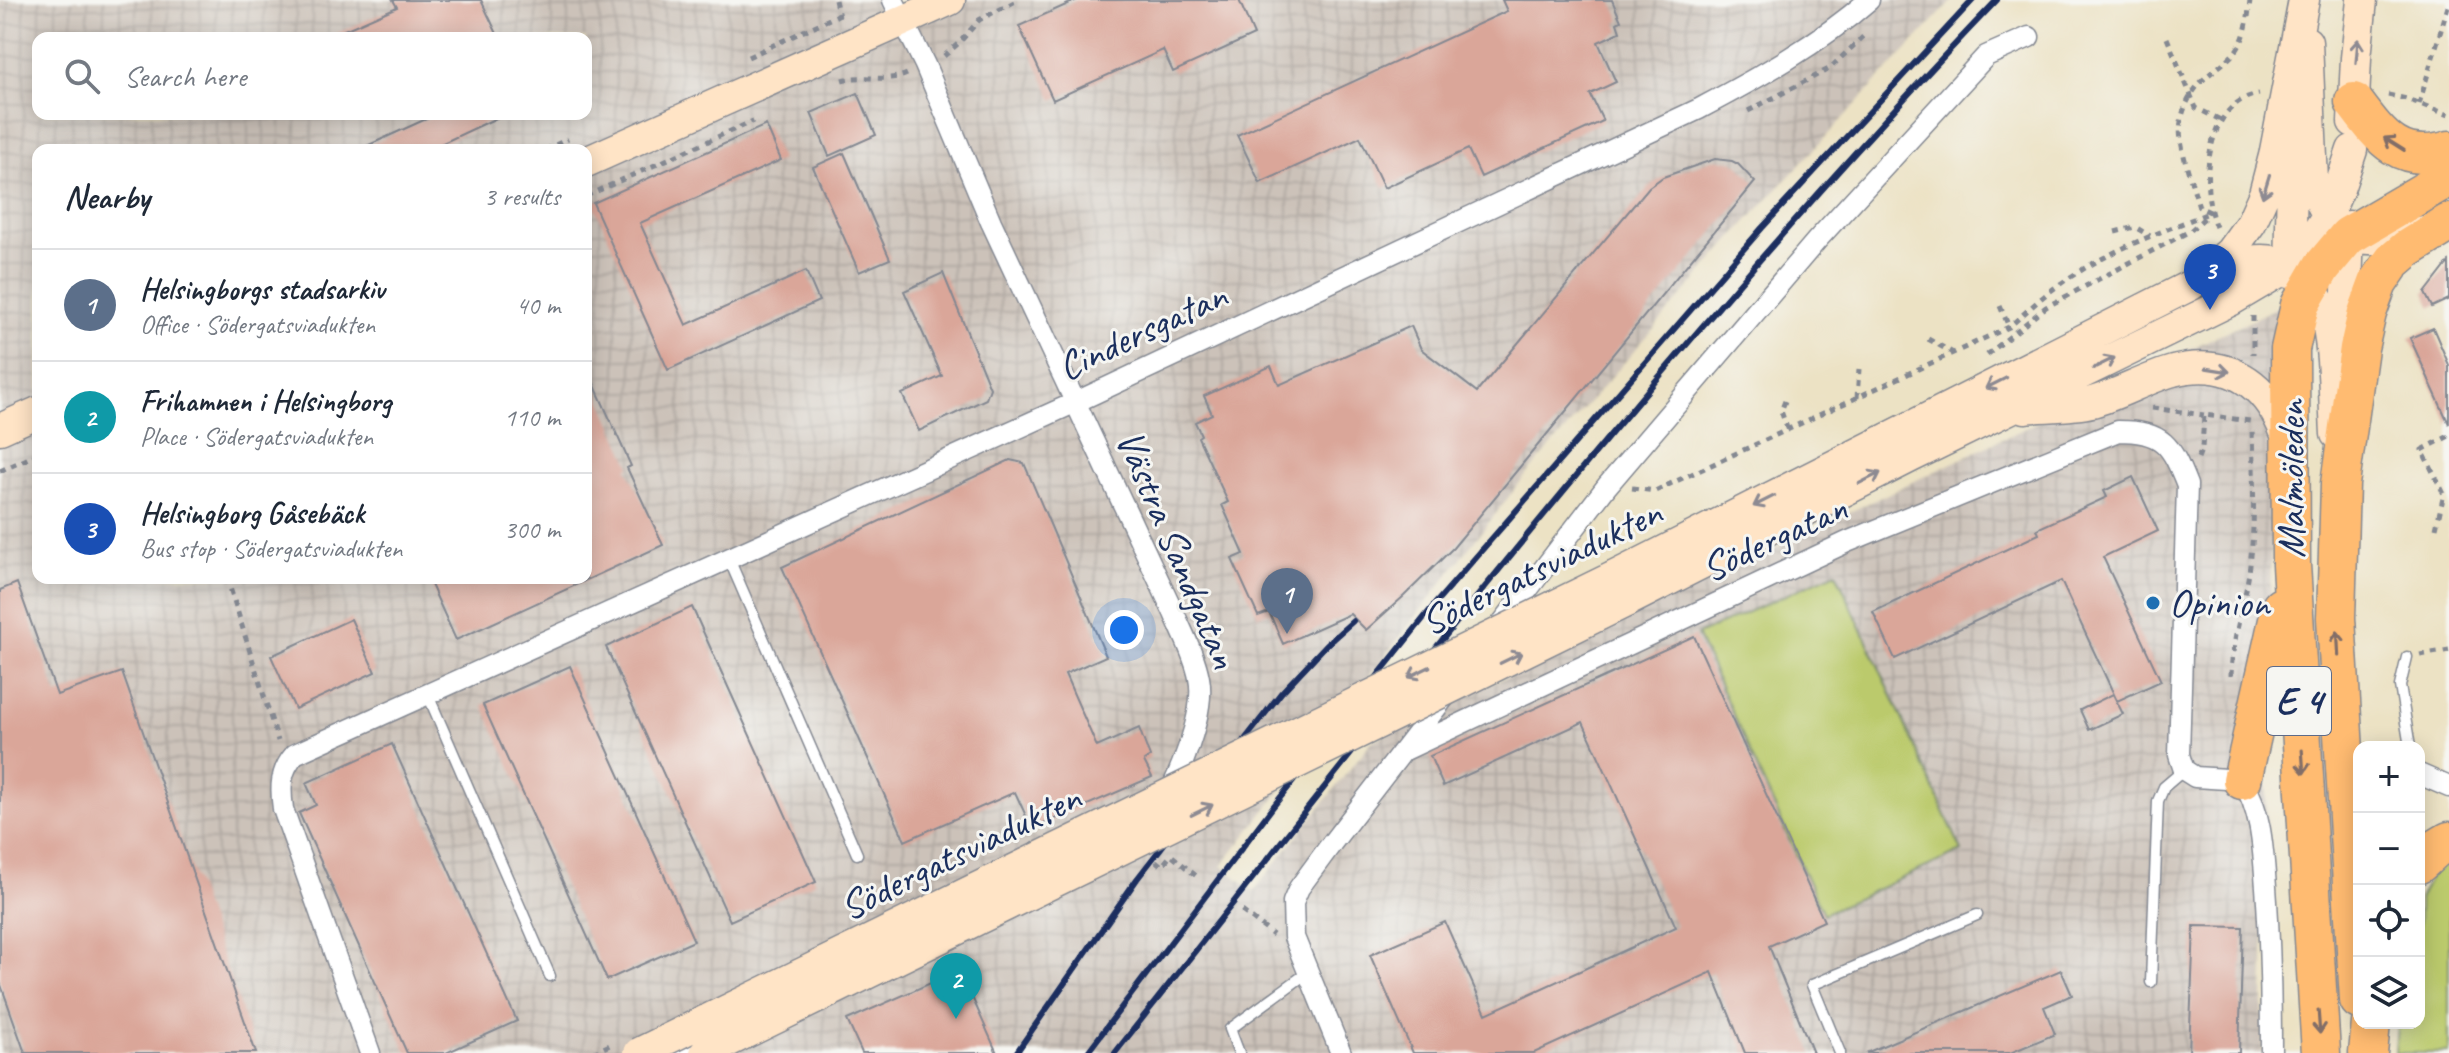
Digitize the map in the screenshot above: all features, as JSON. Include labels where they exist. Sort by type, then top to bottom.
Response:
[{"type":"highway","points":[[2366,99],[2377,133],[2393,147],[2413,155],[2433,155],[2449,150]]},
{"type":"highway","name":"E 4","points":[[2300,277],[2322,267],[2338,226],[2449,177]]},
{"type":"highway","name":"E 4","points":[[2340,484],[2359,348],[2378,283],[2393,261],[2407,249],[2446,225]]},
{"type":"highway","name":"Malmöleden","points":[[2300,277],[2300,305],[2290,349],[2291,565],[2321,1053]]},
{"type":"highway","name":"Malmöleden","points":[[2340,484],[2336,618],[2353,741]]},
{"type":"highway","points":[[2242,780],[2291,565]]},
{"type":"highway","name":"Malmöleden","points":[[2355,813],[2358,957]]},
{"type":"highway","points":[[2425,858],[2449,841]]},
{"type":"highway","points":[[2361,1029],[2365,1053]]},
{"type":"highway","points":[[2365,1053],[2370,1029]]},
{"type":"main road","points":[[592,159],[897,10],[950,0]]},
{"type":"main road","points":[[2305,0],[2313,182],[2320,203],[2338,226],[2376,240],[2446,225]]},
{"type":"main road","points":[[2300,277],[2293,101],[2305,0]]},
{"type":"main road","name":"Södergatsviadukten","points":[[705,1053],[1620,589],[2191,285],[2230,252],[2251,223],[2264,194],[2305,0]]},
{"type":"main road","name":"Malmöleden","points":[[2340,484],[2338,226],[2352,150],[2366,99],[2362,0]]},
{"type":"main road","points":[[2191,285],[2236,265],[2270,261],[2300,277],[2321,305],[2328,327],[2340,484]]},
{"type":"main road","name":"Södergatsviadukten","points":[[639,1053],[1620,589],[2007,410],[2249,291],[2300,277]]},
{"type":"main road","points":[[2007,410],[2091,402],[2191,368],[2228,371],[2254,385],[2274,410],[2291,449]]},
{"type":"main road","points":[[0,429],[32,415]]},
{"type":"street","name":"Cindersgatan","points":[[286,765],[295,754],[1074,403],[1699,109],[1809,44],[1869,0]]},
{"type":"street","name":"Västra Sandgatan","points":[[677,1053],[1155,817],[1168,797],[1200,712],[1199,675],[1174,613],[1074,403],[991,222],[925,65],[897,10]]},
{"type":"street","points":[[1341,1053],[1294,937],[1293,902],[1299,888],[1607,486],[1817,240],[1986,56],[2029,37]]},
{"type":"street","name":"Södergatan","points":[[1405,750],[1847,542],[2118,431],[2139,431],[2161,439],[2175,456],[2187,485]]},
{"type":"street","points":[[2187,485],[2179,755],[2184,770],[2195,777],[2242,780],[2252,797],[2261,834],[2271,952],[2271,1053]]},
{"type":"street","points":[[286,765],[281,786],[283,809],[370,1053]]},
{"type":"street","points":[[2425,777],[2449,787]]},
{"type":"lane","points":[[729,559],[857,854]]},
{"type":"lane","points":[[2407,657],[2400,686],[2409,741]]},
{"type":"lane","points":[[428,695],[550,976]]},
{"type":"lane","points":[[2151,982],[2158,801],[2164,787],[2184,770]]},
{"type":"lane","points":[[1840,1053],[1812,985],[1977,915]]},
{"type":"lane","points":[[1239,1053],[1230,1029],[1307,973]]},
{"type":"lane","points":[[732,1026],[744,1053]]},
{"type":"path","points":[[830,86],[856,77],[898,78],[948,53],[979,20],[1018,0]]},
{"type":"path","points":[[2211,213],[2199,207],[2181,140],[2183,115],[2191,95],[2203,80],[2240,45],[2247,26],[2250,0]]},
{"type":"path","points":[[2419,104],[2449,3]]},
{"type":"path","points":[[2167,38],[2196,108],[2223,121]]},
{"type":"path","points":[[2230,252],[2220,237],[2211,213],[2206,184],[2208,158],[2223,121],[2236,104],[2259,94]]},
{"type":"path","points":[[2366,99],[2396,96],[2449,115]]},
{"type":"path","points":[[592,193],[758,118]]},
{"type":"path","points":[[1607,486],[1655,491],[1788,431],[2009,327],[2055,284],[2150,236],[2211,213]]},
{"type":"path","points":[[2115,232],[2135,227],[2150,236]]},
{"type":"path","points":[[2231,679],[2231,649],[2249,572],[2252,536],[2254,385],[2253,311],[2249,291]]},
{"type":"path","points":[[2000,306],[2009,327]]},
{"type":"path","points":[[1928,339],[1954,353]]},
{"type":"path","points":[[1857,398],[1859,369]]},
{"type":"path","points":[[1785,401],[1781,411],[1788,431]]},
{"type":"path","points":[[2187,485],[2202,448],[2204,415],[2252,421]]},
{"type":"path","points":[[2436,528],[2444,494],[2422,450],[2449,436]]},
{"type":"path","points":[[0,471],[32,457]]},
{"type":"path","points":[[229,584],[286,765]]},
{"type":"path","points":[[2407,657],[2449,650]]},
{"type":"path","points":[[1171,855],[1200,879]]},
{"type":"path","points":[[1242,911],[1274,935]]},
{"type":"shaded area","points":[[0,0],[886,0],[900,30],[968,0],[1953,0],[1741,228],[1521,481],[1222,866],[1254,891],[1372,741],[2286,303],[2271,548],[2262,1053],[0,1053]]},
{"type":"green space","points":[[1836,572],[1962,851],[1823,914],[1697,635]]},
{"type":"green space","points":[[2449,856],[2449,1053],[2395,1053],[2397,1029],[2425,1029],[2425,887],[2432,872]]},
{"type":"building","points":[[393,0],[481,0],[496,32],[340,32],[397,7]]},
{"type":"building","points":[[1077,0],[1239,0],[1254,35],[1173,72],[1163,50],[1053,100],[1019,26]]},
{"type":"building","points":[[1502,0],[1612,0],[1621,21],[1617,23],[1620,32],[1598,42],[1616,82],[1590,94],[1603,121],[1481,177],[1468,149],[1384,188],[1360,137],[1260,183],[1237,135],[1507,11]]},
{"type":"building","points":[[858,93],[876,135],[829,156],[811,113]]},
{"type":"building","points":[[424,120],[492,120],[441,144],[371,144]]},
{"type":"building","points":[[766,125],[781,160],[640,223],[686,325],[806,271],[819,301],[668,370],[593,203]]},
{"type":"building","points":[[844,153],[890,259],[859,272],[813,167]]},
{"type":"building","points":[[1715,159],[1738,164],[1755,182],[1453,548],[1366,630],[1350,614],[1283,644],[1269,612],[1258,616],[1232,559],[1244,554],[1222,505],[1228,502],[1198,437],[1201,435],[1195,422],[1212,414],[1204,396],[1271,366],[1279,385],[1411,326],[1421,349],[1477,392],[1649,187],[1663,177]]},
{"type":"building","points":[[2449,262],[2449,299],[2432,307],[2425,293]]},
{"type":"building","points":[[943,273],[990,388],[986,399],[919,431],[902,394],[942,376],[904,291]]},
{"type":"building","points":[[2433,328],[2449,365],[2449,424],[2410,338]]},
{"type":"building","points":[[592,379],[631,466],[627,468],[663,545],[592,578]]},
{"type":"building","points":[[1010,460],[1024,463],[1106,656],[1065,674],[1097,747],[1139,728],[1150,757],[1144,761],[1152,777],[1032,829],[1015,792],[905,841],[782,567]]},
{"type":"building","points":[[2133,477],[2158,531],[2103,557],[2161,681],[2117,701],[2061,581],[1895,659],[1873,612],[2039,534],[2037,529],[2107,497],[2104,491]]},
{"type":"building","points":[[17,583],[57,695],[122,672],[256,1053],[25,1053],[0,982],[0,590]]},
{"type":"building","points":[[431,584],[578,584],[456,640]]},
{"type":"building","points":[[692,607],[816,882],[730,921],[606,647]]},
{"type":"building","points":[[351,619],[375,672],[295,709],[271,656]]},
{"type":"building","points":[[1694,636],[1824,921],[1769,946],[1813,1053],[1745,1053],[1712,972],[1534,1053],[1413,1053],[1370,955],[1445,922],[1486,1014],[1676,927],[1583,722],[1443,786],[1430,756]]},
{"type":"building","points":[[570,666],[694,941],[607,980],[483,705]]},
{"type":"building","points":[[2113,694],[2123,714],[2089,730],[2080,710]]},
{"type":"building","points":[[392,744],[517,1021],[446,1053],[407,1053],[299,813],[316,805],[306,783]]},
{"type":"building","points":[[2194,926],[2243,927],[2239,1053],[2189,1053]]},
{"type":"building","points":[[960,970],[997,1053],[862,1053],[847,1020]]},
{"type":"building","points":[[2061,970],[2072,995],[2044,1007],[2055,1034],[2010,1053],[1866,1053]]},
{"type":"railway","points":[[1087,1053],[1272,808],[1435,604],[1762,228],[1973,0]]},
{"type":"railway","points":[[1115,1053],[1435,649],[1653,384],[1765,254],[1997,0]]},
{"type":"railway","points":[[1016,1053],[1137,879],[1281,693],[1353,621]]},
{"type":"place","name":"Helsingborg Gåsebäck","points":[[2210,310]]},
{"type":"place","name":"Opinion","points":[[2153,603]]},
{"type":"place","name":"Helsingborgs stadsarkiv","points":[[1287,634]]},
{"type":"place","name":"Frihamnen i Helsingborg","points":[[956,1019]]}]
